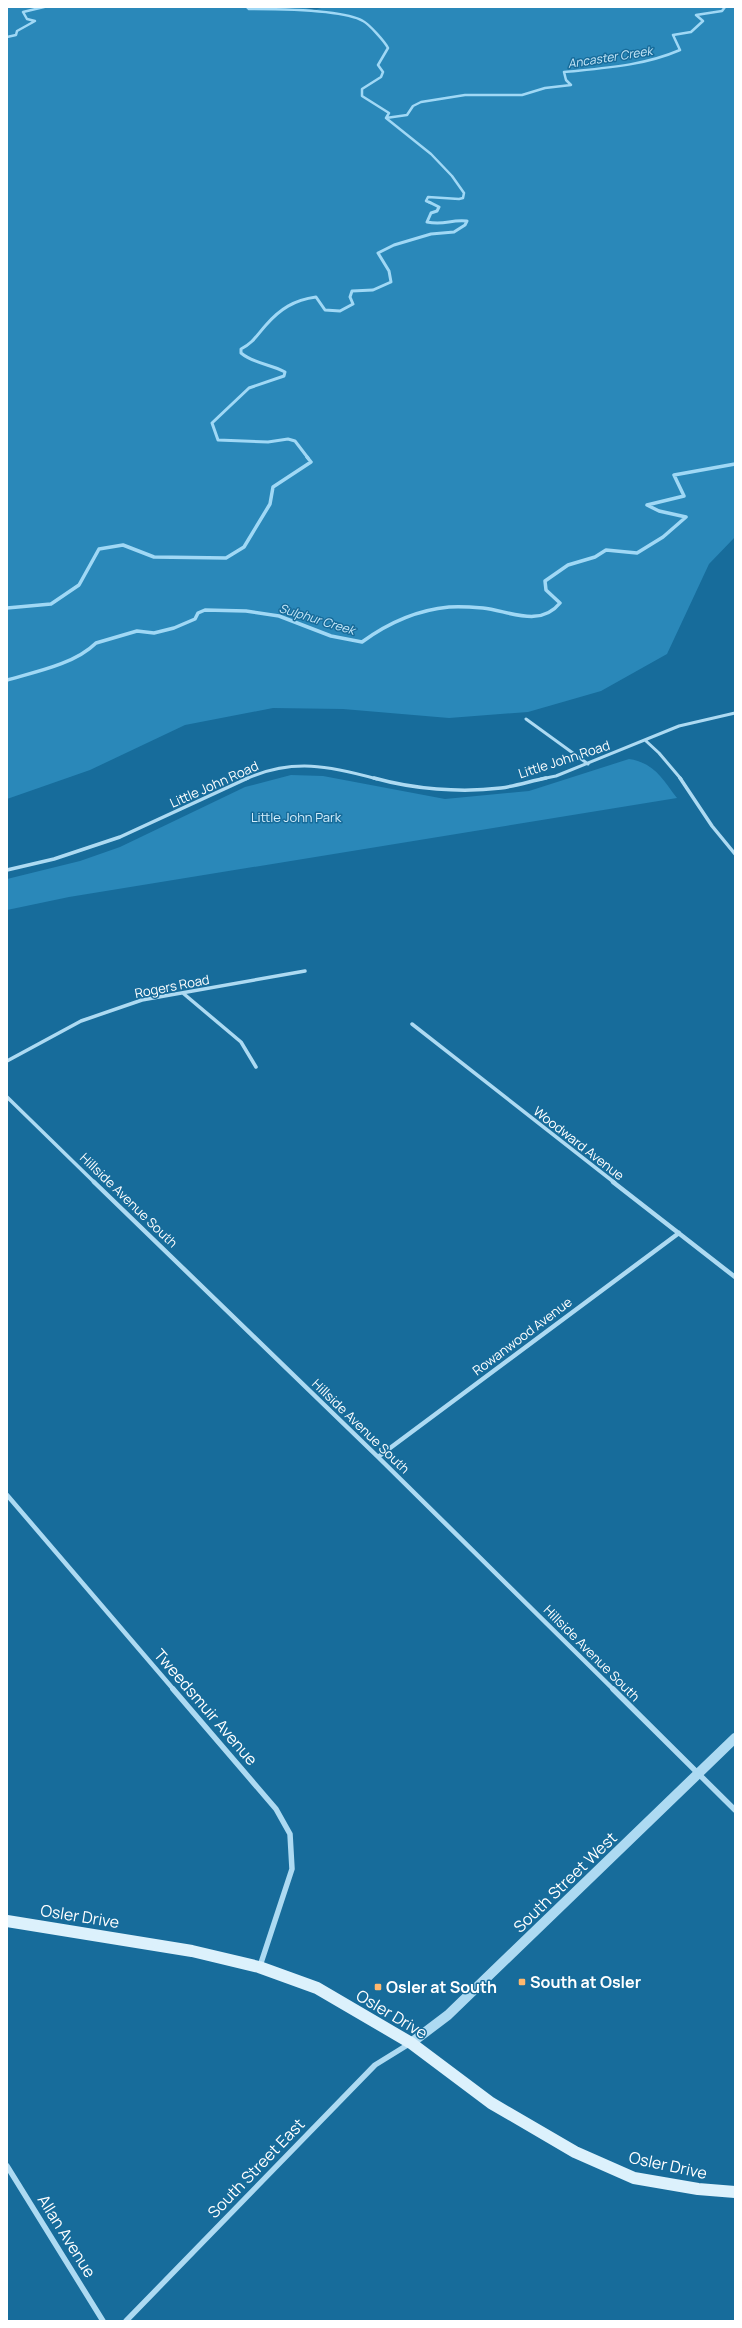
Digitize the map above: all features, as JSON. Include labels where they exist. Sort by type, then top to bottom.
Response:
[{"type":"main road","name":"Osler Drive","points":[[7,1921],[192,1951],[260,1967],[317,1988],[411,2043],[491,2103],[575,2152],[634,2178],[698,2189],[735,2192]]},
{"type":"street","name":"Little John Road","points":[[7,870],[54,859],[120,837],[260,773],[293,765],[334,767],[380,780],[412,786],[473,790],[527,784],[588,764],[686,724],[735,713]]},
{"type":"street","points":[[526,718],[588,764]]},
{"type":"street","points":[[646,741],[671,764],[696,805],[735,854]]},
{"type":"street","name":"Rogers Road","points":[[7,1061],[81,1021],[142,1000],[184,994],[305,971]]},
{"type":"street","points":[[184,994],[241,1042],[256,1066]]},
{"type":"street","name":"Woodward Avenue","points":[[412,1024],[735,1277]]},
{"type":"street","name":"Hillside Avenue South","points":[[7,1097],[378,1457],[735,1810]]},
{"type":"street","name":"Rowanwood Avenue","points":[[378,1457],[679,1233]]},
{"type":"street","name":"Tweedsmuir Avenue","points":[[7,1495],[271,1803],[290,1834],[292,1869],[260,1967]]},
{"type":"street","name":"South Street West","points":[[411,2043],[448,2015],[735,1738]]},
{"type":"street","name":"South Street East","points":[[126,2321],[375,2065],[411,2043]]},
{"type":"street","name":"Allan Avenue","points":[[7,2166],[103,2321]]},
{"type":"green space","points":[[7,7],[302,7],[314,10],[325,7],[735,7],[735,537],[709,564],[667,654],[601,691],[528,712],[449,718],[343,709],[273,708],[185,725],[90,770],[7,799]]},
{"type":"green space","name":"Little John Park","points":[[629,759],[638,761],[652,768],[662,778],[677,798],[69,897],[7,910],[7,879],[80,861],[120,847],[245,787],[291,775],[323,776],[445,799],[529,791]]},
{"type":"waterway","name":"Ancaster Creek","points":[[7,37],[16,35],[17,31],[35,21],[27,19],[23,12],[44,7]]},
{"type":"waterway","points":[[247,7],[249,9],[291,10],[340,14],[353,17],[366,23],[377,33],[388,48],[378,65],[383,72],[381,77],[362,89],[362,96],[389,113],[386,118]]},
{"type":"waterway","name":"Ancaster Creek","points":[[386,118],[407,115],[413,106],[421,102],[465,95],[522,95],[545,88],[571,85],[566,80],[564,72],[623,66],[652,60],[680,50],[673,35],[691,32],[703,21],[696,15],[722,11],[725,7]]},
{"type":"waterway","name":"Ancaster Creek","points":[[386,118],[431,154],[452,176],[464,193],[463,198],[459,199],[428,197],[426,201],[431,203]]},
{"type":"waterway","name":"Ancaster Creek","points":[[308,458],[295,441],[288,439],[268,442],[218,440],[212,423],[249,388],[284,376],[285,372],[246,357],[241,353],[241,349],[252,341],[277,314],[294,303],[316,297],[325,310],[340,311],[353,304],[350,297],[352,291],[373,290],[391,282],[389,271],[378,253],[394,245],[431,234],[454,232],[465,225],[467,221],[438,223],[427,222],[431,213],[437,211],[439,207],[431,203]]},
{"type":"waterway","name":"Ancaster Creek","points":[[7,608],[51,604],[79,585],[99,549],[123,545],[154,557],[226,558],[244,547],[270,504],[273,487],[311,462],[307,457]]},
{"type":"waterway","name":"Sulphur Creek","points":[[7,680],[66,662],[77,657],[96,643],[137,631],[154,633],[174,628],[195,619],[198,613],[205,610],[246,611],[279,616],[331,636],[362,642],[403,618],[437,609],[470,607],[524,616],[543,615],[552,611],[560,603],[546,590],[545,581],[568,565],[595,557],[606,550],[637,553],[663,537],[686,517],[659,511],[647,505],[684,496],[674,475],[735,464]]},
{"type":"place","name":"South at Osler","points":[[522,1982]]},
{"type":"place","name":"Osler at South","points":[[378,1987]]}]
